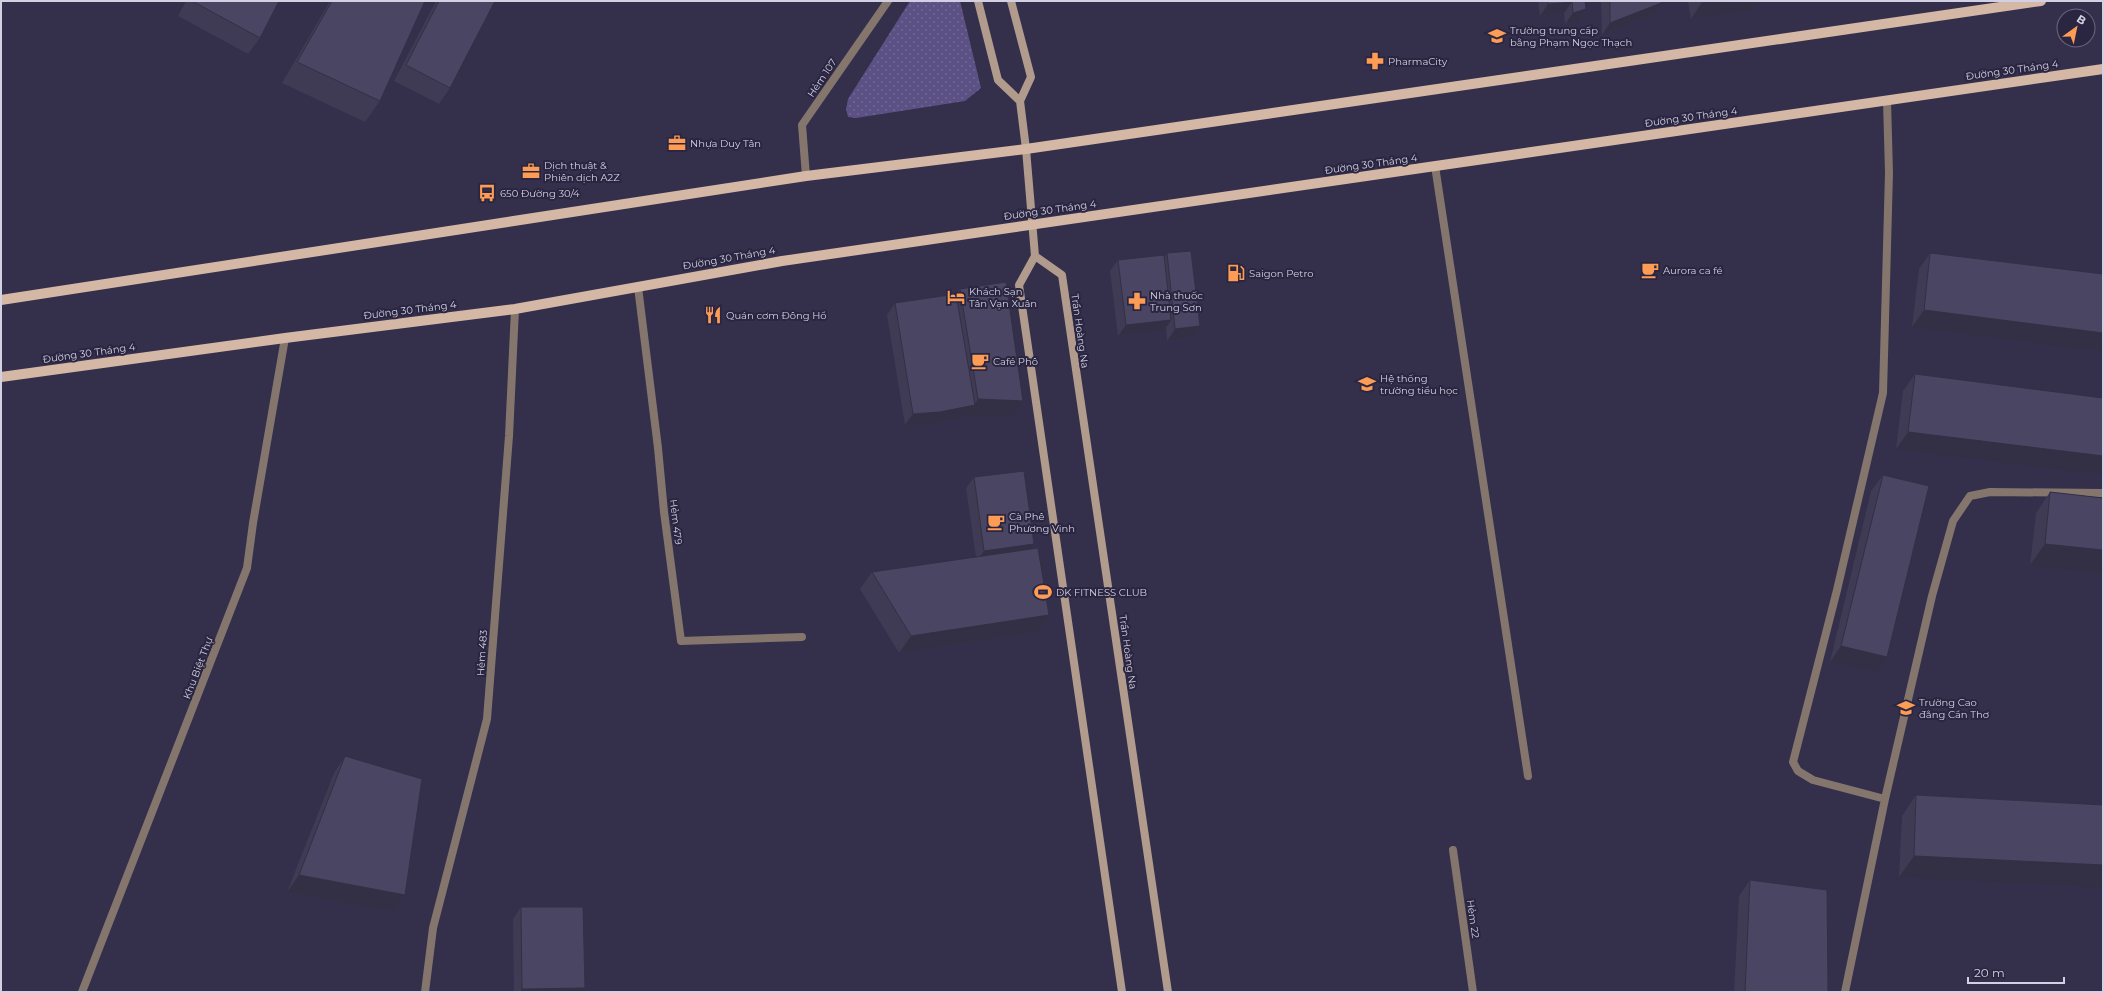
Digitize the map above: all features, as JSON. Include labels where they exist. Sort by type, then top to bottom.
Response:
[{"type":"main road","points":[[978,1],[998,80],[1020,101]]},
{"type":"main road","points":[[1011,1],[1031,77],[1020,101],[1026,150],[1035,256],[1018,285],[1122,992]]},
{"type":"main road","points":[[1,300],[806,176],[1026,150],[2041,1]]},
{"type":"main road","name":"Đường 30 Tháng 4","points":[[1,377],[285,338],[515,309],[782,261],[993,229],[1032,225],[2103,69]]},
{"type":"main road","name":"Trần Hoàng Na","points":[[1035,256],[1062,276],[1168,992]]},
{"type":"street","name":"Hẻm 107","points":[[806,176],[802,125],[888,1]]},
{"type":"street","points":[[1885,799],[1813,780],[1798,771],[1793,762],[1837,590],[1883,393],[1889,172],[1887,101]]},
{"type":"street","points":[[1435,166],[1528,776]]},
{"type":"street","name":"Hẻm 479","points":[[638,287],[658,448],[664,512],[681,641],[802,637]]},
{"type":"street","name":"Hẻm 483","points":[[424,992],[433,928],[487,719],[508,443],[515,309]]},
{"type":"street","name":"Khu Biệt Thự","points":[[82,992],[247,568],[253,523],[285,338]]},
{"type":"street","points":[[1845,992],[1885,799],[1932,596],[1953,521],[1970,496],[1990,492],[2103,493]]},
{"type":"street","name":"Hẻm 22","points":[[1453,850],[1473,992]]},
{"type":"shaded area","points":[[910,1],[960,1],[981,88],[965,101],[856,118],[848,117],[846,109],[848,99]]},
{"type":"building","points":[[192,1],[279,1],[260,38]]},
{"type":"building","points":[[332,1],[425,1],[380,101],[297,62]]},
{"type":"building","points":[[439,1],[495,1],[450,88],[406,65]]},
{"type":"building","points":[[1548,1],[1585,1],[1586,9],[1573,13],[1572,2],[1548,4]]},
{"type":"building","points":[[1610,1],[1661,1],[1661,3],[1610,23]]},
{"type":"building","points":[[1191,251],[1200,326],[1175,329],[1167,253]]},
{"type":"building","points":[[1930,253],[2103,274],[2103,333],[1924,310]]},
{"type":"building","name":"Nhà thuốc Trung Sơn","points":[[1164,255],[1171,320],[1126,325],[1118,260]]},
{"type":"building","name":"Café Phô","points":[[1006,282],[1023,401],[978,399],[960,289]]},
{"type":"building","points":[[956,294],[975,405],[940,412],[913,414],[895,303]]},
{"type":"building","points":[[1915,374],[2103,398],[2103,456],[1908,432]]},
{"type":"building","name":"Cà Phê Phương Vinh","points":[[1024,471],[1034,544],[984,551],[974,477]]},
{"type":"building","points":[[1883,475],[1929,486],[1887,657],[1841,646]]},
{"type":"building","points":[[2050,492],[2103,498],[2103,550],[2045,544]]},
{"type":"building","points":[[1038,548],[1049,615],[911,636],[872,572]]},
{"type":"building","points":[[345,756],[422,779],[405,895],[299,875]]},
{"type":"building","points":[[1916,795],[2103,805],[2103,865],[1914,856]]},
{"type":"building","points":[[1750,880],[1827,890],[1828,992],[1745,992]]},
{"type":"building","points":[[521,907],[583,907],[585,988],[522,989]]},
{"type":"place","name":"Trường trung cấp bằng Phạm Ngọc Thạch","points":[[1497,36]]},
{"type":"place","name":"PharmaCity","points":[[1375,61]]},
{"type":"place","name":"Nhựa Duy Tân","points":[[677,143]]},
{"type":"place","name":"Dịch thuật & Phiên dịch A2Z","points":[[531,171]]},
{"type":"place","name":"650 Đường 30/4","points":[[487,193]]},
{"type":"place","name":"Aurora ca fé","points":[[1650,270]]},
{"type":"place","name":"Saigon Petro","points":[[1236,273]]},
{"type":"place","name":"Khách Sạn Tân Vạn Xuân","points":[[956,297]]},
{"type":"place","name":"Nhà thuốc Trung Sơn","points":[[1137,301]]},
{"type":"place","name":"Quán cơm Đông Hồ","points":[[713,315]]},
{"type":"place","name":"Café Phô","points":[[980,361]]},
{"type":"place","name":"Hệ thống trường tiểu học","points":[[1367,384]]},
{"type":"place","name":"Cà Phê Phương Vinh","points":[[996,522]]},
{"type":"place","name":"DK FITNESS CLUB","points":[[1043,592]]},
{"type":"place","name":"Trường Cao đẳng Cần Thơ","points":[[1906,708]]}]
